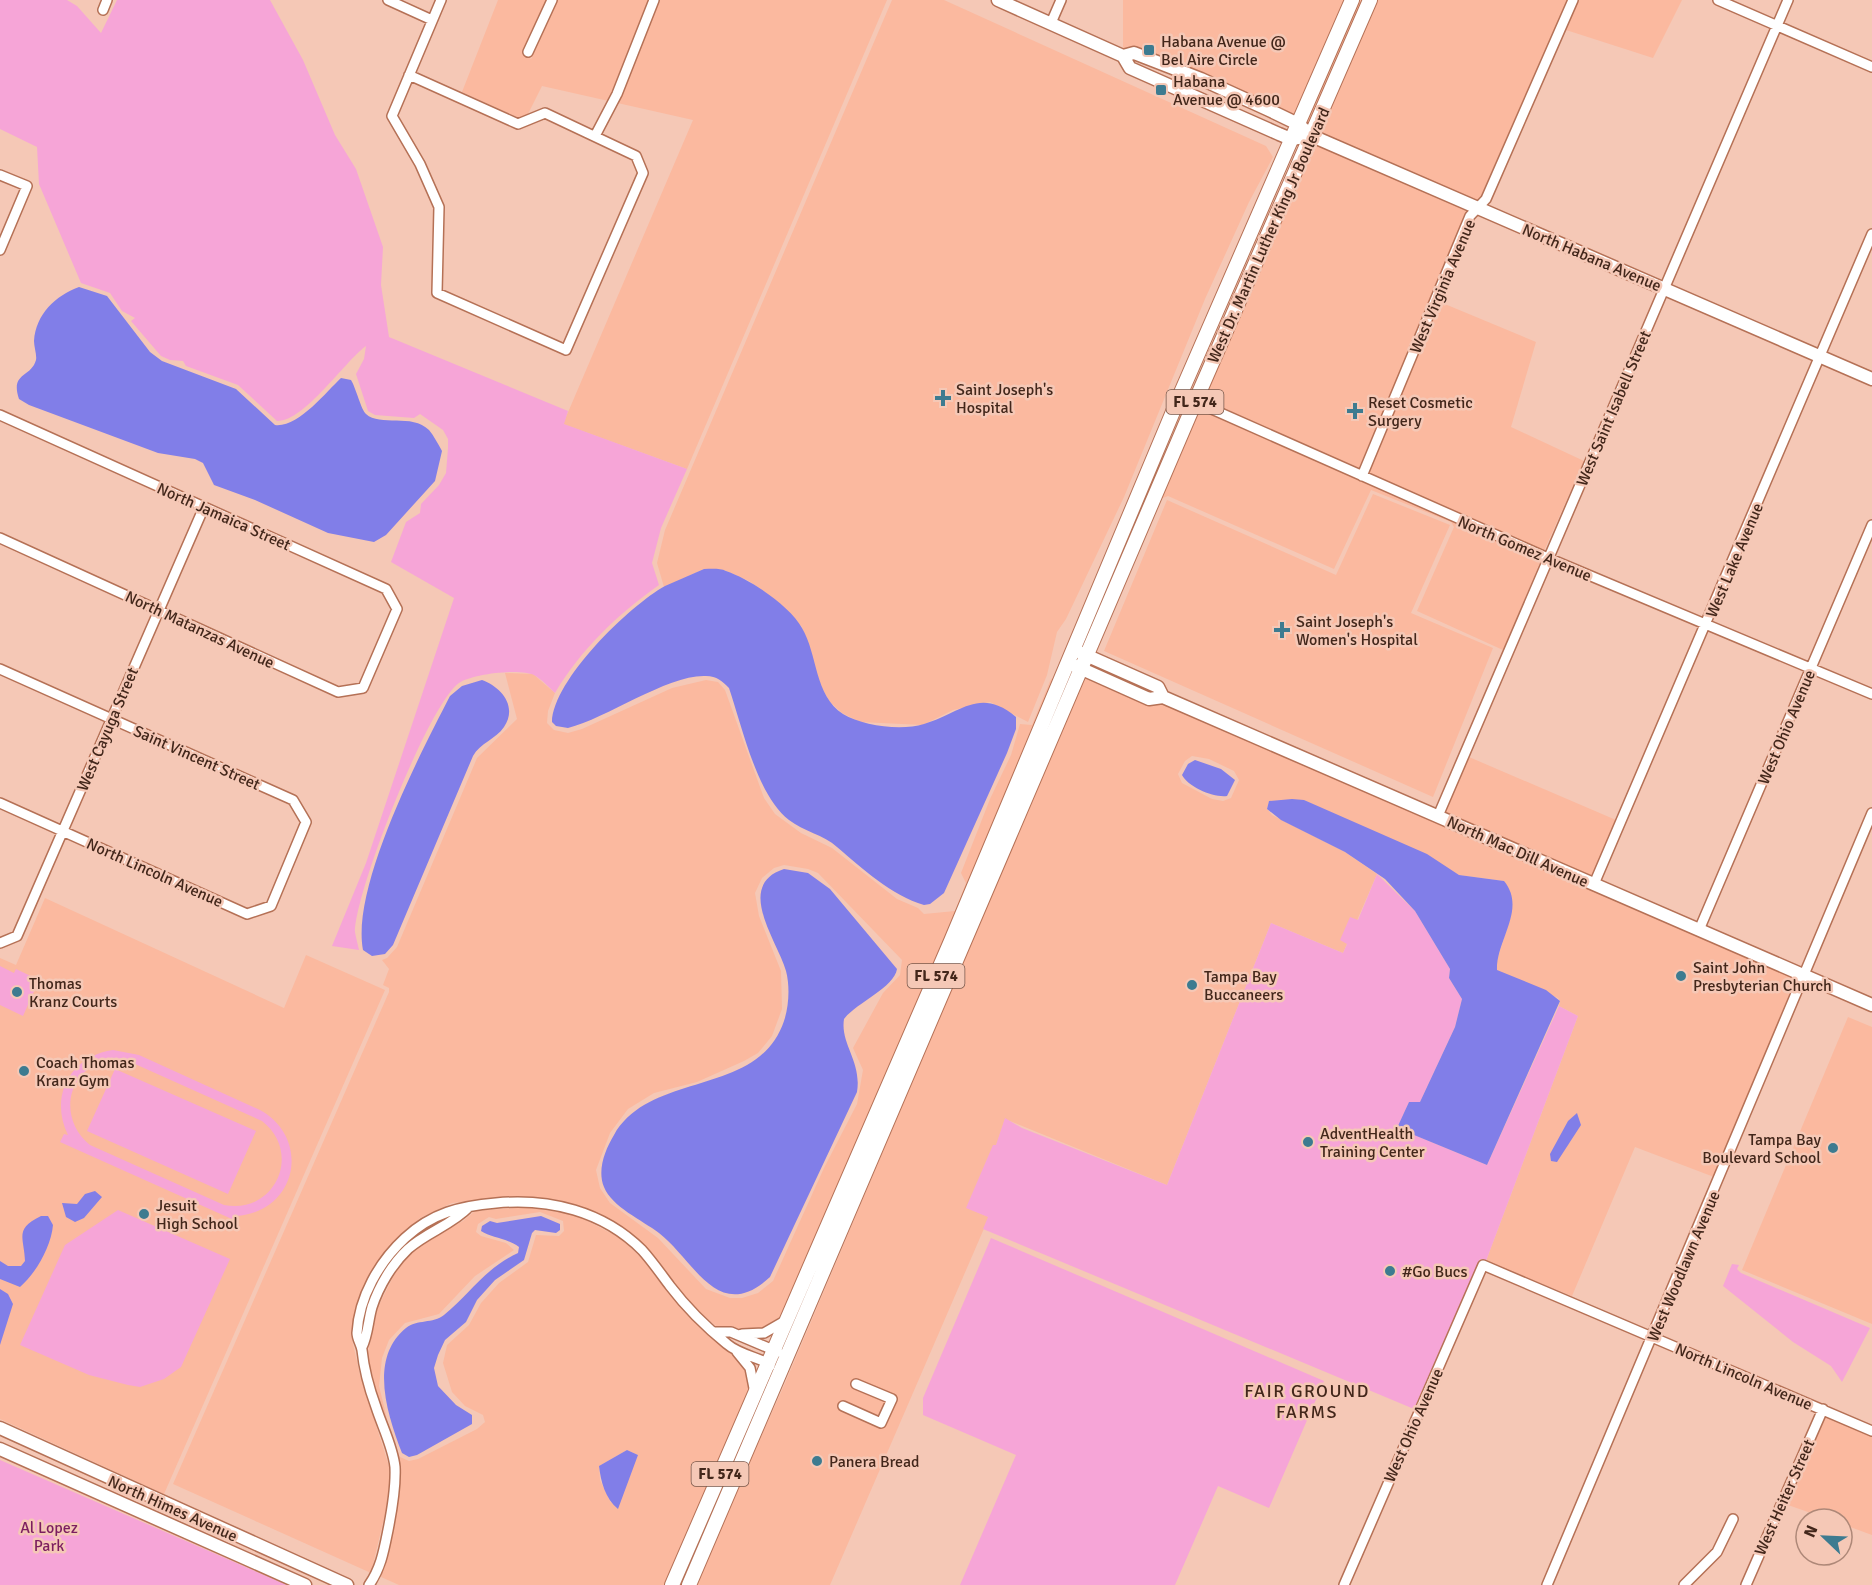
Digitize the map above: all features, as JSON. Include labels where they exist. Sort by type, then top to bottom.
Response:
[{"type":"main road","name":"West Dr. Martin Luther King Jr Boulevard","points":[[1066,663],[1352,0]]},
{"type":"main road","name":"West Dr. Martin Luther King Jr Boulevard","points":[[1081,669],[1370,0]]},
{"type":"main road","name":"FL 574","points":[[672,1585],[951,941],[1066,663]]},
{"type":"main road","name":"FL 574","points":[[689,1585],[1081,669]]},
{"type":"street","points":[[103,10],[107,0]]},
{"type":"street","points":[[388,0],[432,20]]},
{"type":"street","points":[[409,75],[518,123],[545,113],[636,156],[643,173],[566,350],[437,293],[439,207],[420,164],[392,116],[409,75],[432,20],[441,0]]},
{"type":"street","points":[[528,52],[552,0]]},
{"type":"street","points":[[595,136],[617,94],[654,0]]},
{"type":"street","name":"North Habana Avenue","points":[[998,0],[1123,56],[1130,68],[1291,140]]},
{"type":"street","points":[[1051,23],[1061,0]]},
{"type":"street","name":"West Virginia Avenue","points":[[1362,476],[1470,216],[1486,199],[1573,0]]},
{"type":"street","points":[[1718,0],[1872,67]]},
{"type":"street","name":"West Saint Isabell Street","points":[[1438,816],[1788,0]]},
{"type":"street","name":"North Habana Avenue","points":[[1123,56],[1134,53],[1201,79],[1298,124],[1312,136],[1872,379]]},
{"type":"street","points":[[1291,140],[1312,136]]},
{"type":"street","points":[[0,175],[27,186],[0,250]]},
{"type":"street","name":"West Lake Avenue","points":[[1594,884],[1822,357],[1872,234]]},
{"type":"street","name":"North Gomez Avenue","points":[[1180,395],[1548,558],[1872,694]]},
{"type":"street","name":"North Jamaica Street","points":[[0,415],[386,589],[397,609],[380,650]]},
{"type":"street","name":"West Cayuga Street","points":[[1,944],[17,936],[204,507]]},
{"type":"street","name":"West Ohio Avenue","points":[[1699,930],[1872,525]]},
{"type":"street","name":"North Matanzas Avenue","points":[[0,538],[338,692],[363,688],[380,650]]},
{"type":"street","name":"North Mac Dill Avenue","points":[[1072,649],[1158,687],[1163,697]]},
{"type":"street","name":"North Mac Dill Avenue","points":[[1066,663],[1149,699],[1163,697],[1872,1005]]},
{"type":"street","name":"Saint Vincent Street","points":[[0,669],[293,800],[306,822],[286,866]]},
{"type":"street","name":"North Lincoln Avenue","points":[[0,803],[247,914],[271,906],[286,866]]},
{"type":"street","name":"West Woodlawn Avenue","points":[[1547,1585],[1872,813]]},
{"type":"street","points":[[369,1585],[378,1571],[387,1532],[394,1498],[395,1466],[365,1374],[362,1347],[357,1336],[363,1305],[375,1274],[408,1235],[432,1217],[455,1208],[506,1202],[543,1203],[578,1210],[598,1220],[642,1250],[688,1308],[731,1347],[750,1368],[755,1393]]},
{"type":"street","name":"West Ohio Avenue","points":[[1344,1585],[1483,1266]]},
{"type":"street","name":"North Lincoln Avenue","points":[[1483,1266],[1872,1431]]},
{"type":"street","points":[[715,1332],[764,1333],[786,1319]]},
{"type":"street","points":[[735,1334],[770,1357],[778,1379]]},
{"type":"street","points":[[731,1347],[770,1357],[789,1355]]},
{"type":"street","points":[[843,1406],[881,1423],[892,1399],[856,1384]]},
{"type":"street","name":"West Heiter Street","points":[[1746,1585],[1823,1409]]},
{"type":"street","name":"North Himes Avenue","points":[[0,1428],[347,1585]]},
{"type":"street","name":"North Himes Avenue","points":[[0,1449],[305,1585]]},
{"type":"street","points":[[87,1489],[94,1472]]},
{"type":"street","points":[[1683,1585],[1717,1552],[1733,1519]]},
{"type":"street","points":[[206,1541],[212,1525]]},
{"type":"shaded area","points":[[498,0],[546,0],[522,54],[531,59],[558,0],[648,0],[610,96],[620,100],[660,0],[887,0],[687,469],[563,424],[693,120],[542,86],[528,114],[519,118],[462,92]]},
{"type":"shaded area","name":"Saint Joseph's Hospital","points":[[892,0],[944,0],[1266,146],[1273,157],[1249,202],[1205,299],[1124,497],[1066,619],[1057,632],[1047,675],[1028,722],[990,702],[953,710],[923,725],[860,722],[842,713],[830,702],[819,683],[802,627],[766,593],[749,581],[724,570],[704,569],[664,587],[657,563],[665,530]]},
{"type":"shaded area","points":[[1123,0],[1346,0],[1295,117],[1123,51]]},
{"type":"shaded area","points":[[1358,0],[1364,0],[1309,127],[1304,123]]},
{"type":"shaded area","points":[[1376,0],[1567,0],[1481,196],[1476,201],[1318,134]]},
{"type":"shaded area","points":[[1579,0],[1682,0],[1653,58],[1566,30]]},
{"type":"shaded area","points":[[1315,143],[1469,209],[1358,470],[1202,400]]},
{"type":"shaded area","points":[[79,287],[107,296],[150,352],[162,361],[236,389],[275,425],[293,421],[302,415],[341,378],[351,380],[362,408],[372,418],[414,422],[429,430],[442,451],[435,481],[386,535],[374,542],[328,533],[255,500],[214,485],[203,463],[195,459],[158,453],[29,405],[19,399],[17,384],[36,360],[34,341],[38,322],[48,307],[62,295]]},
{"type":"shaded area","points":[[1440,302],[1536,342],[1511,427],[1584,461],[1544,551],[1368,474]]},
{"type":"shaded area","points":[[1198,408],[1541,560],[1503,650],[1417,611],[1454,527],[1451,522],[1371,490],[1334,569],[1168,496],[1160,499]]},
{"type":"shaded area","name":"Saint Joseph's Women's Hospital","points":[[1373,494],[1450,525],[1411,613],[1493,648],[1433,797],[1104,651],[1167,500],[1336,575]]},
{"type":"shaded area","points":[[704,569],[721,569],[736,575],[768,594],[788,611],[802,628],[827,696],[834,706],[851,718],[882,726],[915,726],[980,703],[1003,708],[1016,717],[1016,729],[1007,753],[944,893],[930,904],[924,905],[900,895],[832,843],[795,824],[778,809],[759,778],[729,688],[716,678],[691,677],[674,682],[568,728],[556,726],[552,722],[556,705],[565,686],[595,646],[650,596],[665,586]]},
{"type":"shaded area","points":[[505,673],[533,674],[555,693],[548,711],[547,723],[554,730],[568,733],[582,729],[672,688],[706,680],[718,682],[725,690],[764,798],[775,814],[801,833],[832,848],[897,899],[918,908],[924,914],[955,911],[966,883],[961,873],[990,799],[1011,755],[1020,724],[1032,725],[1050,681],[1055,675],[946,939],[782,1316],[758,1330],[717,1327],[692,1305],[655,1258],[635,1238],[600,1215],[558,1200],[506,1197],[452,1203],[420,1218],[384,1252],[366,1281],[354,1315],[351,1335],[360,1375],[389,1466],[389,1497],[371,1573],[173,1484],[389,992],[389,988],[383,985],[389,969],[382,960],[397,947],[477,758],[517,719]],"holes":[[[784,865],[818,873],[902,960],[900,975],[883,993],[853,1048],[863,1070],[857,1104],[824,1168],[773,1281],[758,1293],[742,1298],[730,1298],[706,1289],[658,1238],[610,1203],[600,1188],[596,1170],[610,1133],[628,1109],[654,1093],[697,1082],[744,1061],[758,1053],[772,1036],[782,1009],[781,971],[759,916],[755,893],[762,878],[774,868]]]},
{"type":"shaded area","points":[[1084,675],[1151,704],[1171,706],[1796,978],[1714,1177],[1635,1147],[1572,1296],[1486,1261],[1578,1016],[1559,1006],[1558,998],[1497,971],[1497,960],[1511,916],[1504,881],[1459,875],[1304,800],[1269,801],[1267,809],[1272,815],[1345,852],[1377,874],[1343,953],[1271,923],[1167,1185],[1005,1119],[996,1146],[967,1208],[989,1217],[830,1585],[695,1585],[786,1381]],"holes":[[[1192,756],[1209,759],[1234,771],[1239,780],[1231,798],[1223,801],[1212,799],[1182,783],[1178,774],[1185,761]]]},
{"type":"shaded area","points":[[482,680],[495,687],[505,698],[509,712],[508,719],[501,731],[473,756],[393,945],[385,954],[372,956],[363,950],[362,923],[367,892],[391,821],[422,751],[450,696],[462,686]]},
{"type":"shaded area","points":[[1469,757],[1616,820],[1591,878],[1445,814]]},
{"type":"shaded area","points":[[1195,760],[1221,769],[1235,780],[1227,796],[1202,791],[1185,779],[1182,775],[1188,764]]},
{"type":"shaded area","points":[[1304,800],[1427,854],[1459,875],[1504,881],[1510,892],[1512,914],[1501,947],[1497,970],[1546,990],[1560,1001],[1487,1165],[1397,1128],[1409,1102],[1420,1102],[1455,1027],[1462,999],[1449,978],[1450,969],[1415,911],[1385,879],[1345,852],[1281,820],[1267,809],[1269,801]]},
{"type":"shaded area","points":[[784,869],[808,873],[830,889],[897,969],[889,983],[844,1019],[845,1037],[857,1071],[857,1092],[770,1277],[752,1290],[736,1294],[722,1292],[708,1284],[659,1233],[614,1201],[604,1187],[601,1174],[605,1154],[614,1135],[631,1115],[653,1101],[729,1074],[752,1062],[771,1045],[786,1015],[788,983],[782,959],[763,915],[761,901],[762,888],[769,877]]},
{"type":"shaded area","name":"Jesuit High School","points":[[45,898],[284,1008],[306,955],[385,990],[164,1494],[0,1419],[0,958],[16,965]]},
{"type":"shaded area","name":"Tampa Bay Boulevard School","points":[[1848,1017],[1872,1027],[1872,1324],[1742,1270]]},
{"type":"shaded area","points":[[1577,1113],[1581,1125],[1557,1162],[1551,1161],[1550,1154],[1568,1121]]},
{"type":"shaded area","points":[[95,1191],[102,1197],[84,1218],[75,1222],[66,1217],[62,1203],[77,1204],[85,1194]]},
{"type":"shaded area","points":[[527,1207],[576,1215],[620,1238],[647,1263],[684,1311],[740,1361],[745,1370],[749,1392],[666,1585],[399,1585],[381,1577],[399,1498],[400,1467],[395,1447],[400,1457],[409,1461],[418,1459],[477,1429],[485,1422],[483,1415],[465,1406],[452,1392],[443,1363],[447,1345],[469,1325],[481,1303],[499,1283],[528,1262],[536,1235],[559,1236],[564,1231],[563,1221],[540,1212],[496,1219],[489,1217],[478,1224],[476,1232],[481,1236],[506,1243],[514,1250],[475,1276],[439,1314],[405,1323],[389,1340],[382,1358],[379,1386],[390,1431],[370,1373],[367,1356],[378,1307],[396,1271],[411,1253],[430,1238],[463,1221],[475,1211]],"holes":[[[627,1450],[638,1455],[611,1503],[600,1480],[599,1466]]]},
{"type":"shaded area","points":[[41,1216],[48,1216],[53,1225],[46,1251],[37,1267],[20,1287],[0,1279],[0,1261],[8,1266],[21,1266],[25,1261],[22,1234],[27,1225]]},
{"type":"shaded area","points":[[541,1216],[560,1224],[560,1230],[556,1233],[535,1230],[532,1233],[524,1260],[495,1280],[477,1300],[466,1322],[445,1340],[438,1355],[434,1368],[438,1386],[456,1405],[472,1415],[472,1424],[417,1455],[409,1457],[402,1453],[391,1422],[384,1388],[387,1355],[394,1341],[410,1325],[440,1318],[496,1266],[518,1253],[519,1247],[481,1231],[482,1226],[490,1221],[497,1223]]},
{"type":"shaded area","points":[[0,1289],[8,1294],[13,1304],[0,1345]]},
{"type":"shaded area","points":[[769,1374],[773,1379],[683,1585],[678,1585]]},
{"type":"shaded area","points":[[1826,1416],[1872,1436],[1872,1535],[1854,1528],[1854,1507],[1794,1507],[1788,1505]]},
{"type":"shaded area","points":[[627,1450],[638,1455],[618,1509],[604,1489],[599,1466]]},
{"type":"green space","points":[[0,0],[67,0],[77,6],[101,33],[117,0],[270,0],[303,60],[335,135],[356,169],[383,247],[381,285],[389,337],[568,411],[564,424],[687,469],[661,528],[652,563],[659,585],[601,633],[576,662],[555,693],[534,675],[508,672],[465,680],[459,683],[446,698],[412,761],[380,841],[358,911],[355,932],[359,950],[332,946],[366,863],[454,598],[391,562],[406,522],[420,513],[421,504],[439,485],[446,473],[448,439],[443,430],[420,414],[414,418],[375,415],[368,411],[356,374],[364,359],[366,346],[311,402],[288,419],[277,421],[238,385],[186,366],[183,361],[170,360],[161,356],[131,321],[135,318],[122,311],[110,293],[81,283],[39,184],[37,147],[0,129]]},
{"type":"green space","name":"AdventHealth Training Center","points":[[1377,874],[1415,911],[1450,969],[1449,978],[1462,999],[1455,1027],[1420,1102],[1409,1102],[1397,1128],[1487,1165],[1559,1006],[1578,1016],[1486,1261],[1480,1259],[1414,1409],[983,1229],[988,1217],[966,1208],[993,1145],[996,1145],[1005,1118],[1022,1128],[1167,1185],[1271,923],[1343,953],[1347,944],[1340,940],[1350,917],[1358,920]]},
{"type":"green space","name":"Thomas Kranz Courts","points":[[0,966],[14,973],[16,969],[39,980],[23,1016],[0,1005]]},
{"type":"green space","points":[[113,1050],[139,1055],[260,1110],[276,1123],[287,1138],[291,1155],[290,1172],[284,1188],[273,1202],[257,1211],[236,1216],[234,1220],[60,1142],[64,1134],[68,1135],[61,1107],[67,1080],[85,1060]],"holes":[[[106,1060],[121,1060],[135,1064],[262,1121],[274,1134],[281,1149],[281,1164],[277,1179],[269,1191],[257,1201],[242,1206],[224,1205],[90,1145],[73,1122],[70,1110],[75,1085],[93,1066]]]},
{"type":"green space","points":[[115,1069],[256,1131],[228,1194],[87,1131]]},
{"type":"green space","points":[[118,1210],[230,1259],[181,1367],[164,1379],[140,1387],[89,1375],[20,1345],[65,1245]]},
{"type":"green space","points":[[991,1238],[1324,1381],[1269,1508],[1218,1486],[1175,1585],[960,1585],[1016,1455],[923,1415],[923,1398]]},
{"type":"green space","points":[[1732,1264],[1739,1265],[1737,1269],[1741,1273],[1870,1328],[1842,1382],[1831,1366],[1793,1342],[1723,1286]]},
{"type":"green space","name":"Al Lopez Park","points":[[0,1460],[287,1585],[0,1585]]},
{"type":"place","name":"Habana Avenue @ Bel Aire Circle","points":[[1149,50]]},
{"type":"place","name":"Habana Avenue @ 4600","points":[[1161,90]]},
{"type":"place","name":"Saint Joseph's Hospital","points":[[943,398]]},
{"type":"place","name":"Reset Cosmetic Surgery","points":[[1355,411]]},
{"type":"place","name":"Saint Joseph's Women's Hospital","points":[[1282,630]]},
{"type":"place","name":"Saint John Presbyterian Church","points":[[1681,976]]},
{"type":"place","name":"Tampa Bay Buccaneers","points":[[1192,985]]},
{"type":"place","name":"Thomas Kranz Courts","points":[[17,992]]},
{"type":"place","name":"Coach Thomas Kranz Gym","points":[[24,1071]]},
{"type":"place","name":"AdventHealth Training Center","points":[[1308,1142]]},
{"type":"place","name":"Tampa Bay Boulevard School","points":[[1833,1148]]},
{"type":"place","name":"Jesuit High School","points":[[144,1214]]},
{"type":"place","name":"#Go Bucs","points":[[1390,1271]]},
{"type":"place","name":"Panera Bread","points":[[817,1461]]},
{"type":"district","name":"FAIR GROUND FARMS","points":[[1307,1401]]}]
